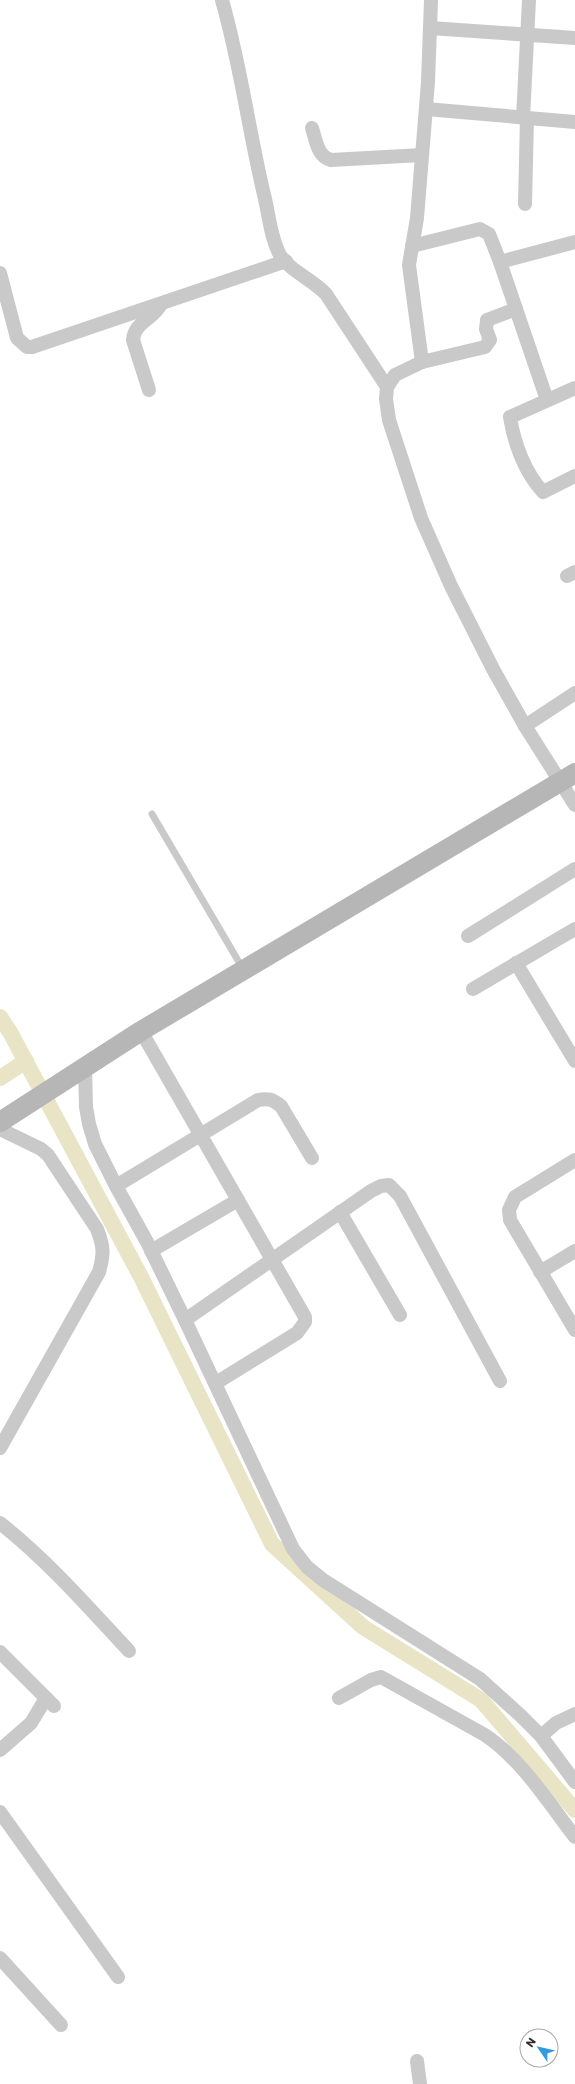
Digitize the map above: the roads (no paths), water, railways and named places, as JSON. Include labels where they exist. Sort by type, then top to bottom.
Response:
[{"type":"street","points":[[222,0],[242,79],[260,177],[276,246],[294,270],[318,285],[326,294],[387,387]]},
{"type":"street","points":[[422,362],[409,265],[417,218],[426,109],[431,0]]},
{"type":"street","points":[[525,204],[524,118],[530,0]]},
{"type":"street","points":[[430,28],[575,38]]},
{"type":"street","points":[[426,109],[575,122]]},
{"type":"street","points":[[312,128],[322,156],[331,160],[422,155]]},
{"type":"street","points":[[412,246],[480,229],[489,234],[547,400]]},
{"type":"street","points":[[500,262],[575,242]]},
{"type":"street","points":[[0,273],[17,338],[27,347],[85,330],[286,261]]},
{"type":"street","points":[[149,390],[133,340],[136,329],[152,315],[161,303]]},
{"type":"street","points":[[516,309],[487,320],[486,329],[490,340],[485,347],[422,362],[395,375],[387,387],[386,399],[389,420],[421,518],[451,586],[525,726],[568,777],[575,805]]},
{"type":"street","points":[[575,388],[510,417],[512,431],[531,479],[543,492],[575,476]]},
{"type":"street","points":[[525,726],[575,693]]},
{"type":"street","points":[[0,1448],[99,1272],[104,1254],[102,1242],[97,1229],[48,1155],[41,1149],[4,1131],[5,1120],[80,1069],[141,1031],[245,971],[568,777]]},
{"type":"street","points":[[468,936],[575,869]]},
{"type":"street","points":[[473,989],[575,929]]},
{"type":"street","points":[[516,964],[575,1061]]},
{"type":"street","points":[[141,1031],[305,1317],[302,1328],[297,1333],[216,1383]]},
{"type":"street","points":[[80,1069],[89,1124],[95,1144],[151,1251],[216,1383],[293,1549],[307,1567],[351,1599],[480,1679],[541,1736],[575,1782]]},
{"type":"street","points":[[116,1186],[258,1100],[267,1098],[273,1100],[281,1106],[312,1158]]},
{"type":"street","points":[[575,1160],[515,1197],[509,1210],[510,1220],[575,1330]]},
{"type":"street","points":[[185,1320],[340,1212],[381,1186],[389,1185],[395,1190],[500,1381]]},
{"type":"street","points":[[151,1251],[238,1200]]},
{"type":"street","points":[[340,1212],[400,1314]]},
{"type":"street","points":[[540,1272],[575,1251]]},
{"type":"street","points":[[0,1523],[49,1566],[128,1651]]},
{"type":"street","points":[[0,1652],[50,1702],[31,1723],[0,1750]]},
{"type":"street","points":[[339,1698],[371,1680],[382,1677],[485,1735],[498,1744],[516,1763],[575,1837]]},
{"type":"street","points":[[541,1736],[556,1723],[575,1714]]},
{"type":"street","points":[[0,1812],[118,1978]]},
{"type":"street","points":[[0,1958],[62,2025]]},
{"type":"street","points":[[418,2061],[420,2084]]},
{"type":"lane","points":[[152,814],[245,971]]},
{"type":"waterway","points":[[0,1017],[10,1032],[141,1277],[272,1544],[363,1627],[481,1700],[575,1810]]},
{"type":"waterway","points":[[0,1078],[26,1061]]}]
